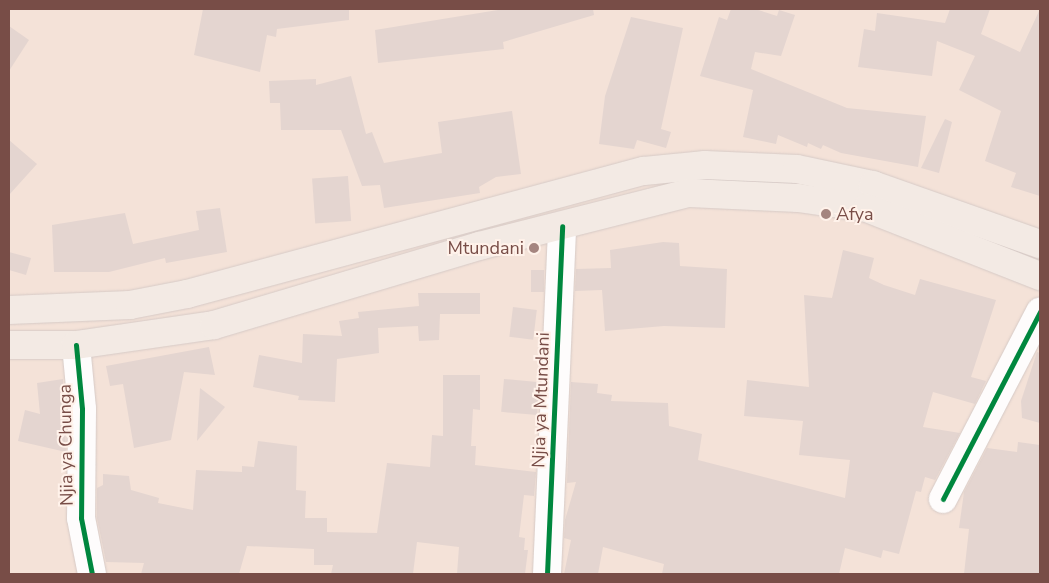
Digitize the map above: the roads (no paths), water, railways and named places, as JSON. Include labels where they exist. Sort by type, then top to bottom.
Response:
[{"type":"main road","points":[[9,310],[130,305],[187,294],[644,171],[705,165],[797,169],[873,185],[1040,244]]},
{"type":"main road","points":[[9,345],[76,345],[214,325],[562,226],[689,193],[798,198],[867,208],[1040,276]]},
{"type":"street","name":"Njia ya Mtundani","points":[[547,574],[562,226]]},
{"type":"street","points":[[943,499],[1040,312]]},
{"type":"street","name":"Njia ya Chunga","points":[[76,345],[82,409],[81,518],[92,574]]},
{"type":"place","name":"Afya","points":[[826,214]]},
{"type":"place","name":"Mtundani","points":[[534,248]]}]
